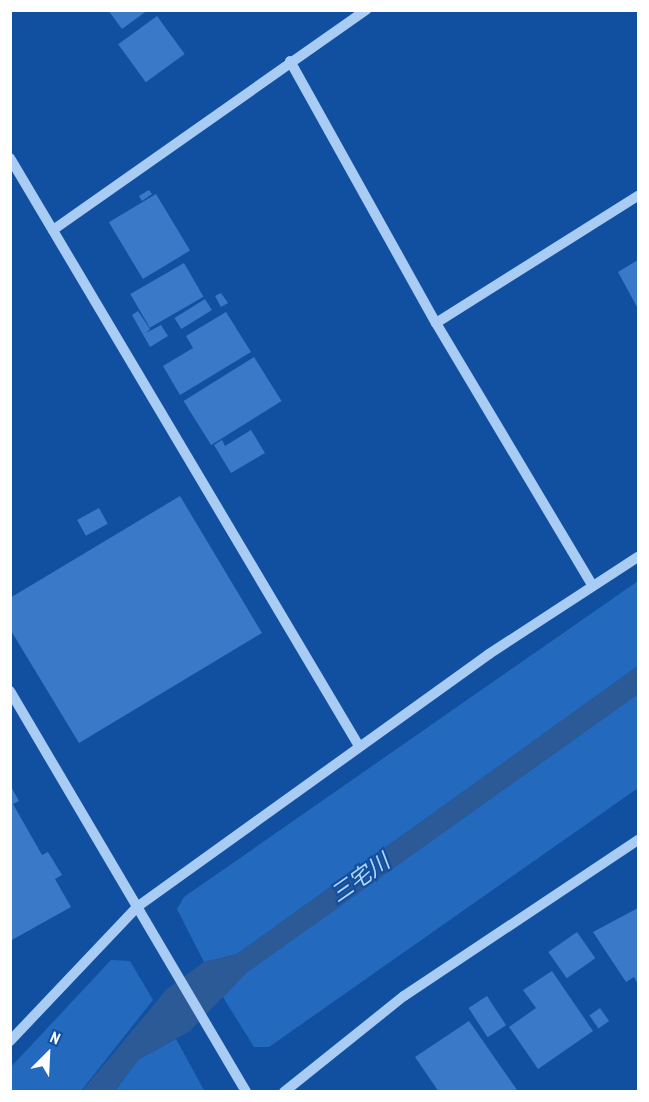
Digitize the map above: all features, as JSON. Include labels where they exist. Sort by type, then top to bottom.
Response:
[{"type":"street","points":[[53,230],[290,61],[366,10]]},
{"type":"street","points":[[290,61],[436,323],[593,586]]},
{"type":"street","points":[[10,158],[359,746]]},
{"type":"street","points":[[436,323],[639,196]]},
{"type":"street","points":[[10,1041],[137,908],[359,746],[639,557]]},
{"type":"street","points":[[10,691],[153,938],[246,1092]]},
{"type":"street","points":[[284,1092],[404,996],[639,840]]},
{"type":"shaded area","points":[[638,581],[638,666],[237,954],[204,962],[177,909],[184,897]]},
{"type":"shaded area","points":[[638,694],[638,788],[269,1047],[254,1047],[223,997],[246,973]]},
{"type":"shaded area","points":[[111,960],[130,961],[153,1000],[81,1091],[11,1091],[10,1068]]},
{"type":"shaded area","points":[[176,1039],[205,1092],[114,1092],[139,1059]]},
{"type":"water","name":"三宅川","points":[[638,666],[638,694],[246,973],[190,1031],[139,1059],[114,1091],[81,1092],[167,989],[204,962],[237,954]]},
{"type":"building","points":[[108,10],[148,10],[122,29]]},
{"type":"building","points":[[157,16],[185,54],[146,82],[118,44]]},
{"type":"building","points":[[149,190],[152,194],[142,201],[139,196]]},
{"type":"building","points":[[156,194],[190,251],[143,279],[109,222]]},
{"type":"building","points":[[638,260],[638,306],[637,307],[618,272]]},
{"type":"building","points":[[184,263],[204,297],[150,328],[130,294]]},
{"type":"building","points":[[221,293],[228,303],[221,307],[215,296]]},
{"type":"building","points":[[205,299],[212,310],[181,329],[174,318]]},
{"type":"building","points":[[138,311],[150,329],[146,333],[161,325],[168,336],[150,347],[132,315]]},
{"type":"building","points":[[226,312],[251,352],[180,395],[163,366],[193,348],[186,336]]},
{"type":"building","points":[[254,357],[282,401],[211,445],[184,401]]},
{"type":"building","points":[[251,430],[265,453],[231,473],[214,445],[222,440],[225,446]]},
{"type":"building","points":[[180,496],[262,633],[79,743],[10,629],[10,598]]},
{"type":"building","points":[[99,508],[108,524],[86,536],[77,520]]},
{"type":"building","points":[[10,785],[19,801],[13,804],[42,855],[48,852],[62,875],[55,879],[71,907],[10,941]]},
{"type":"building","points":[[638,908],[638,984],[634,977],[626,982],[593,932]]},
{"type":"building","points":[[577,932],[595,958],[567,978],[548,952]]},
{"type":"building","points":[[552,971],[593,1031],[538,1069],[509,1027],[536,1008],[523,990]]},
{"type":"building","points":[[487,996],[506,1025],[488,1037],[469,1008]]},
{"type":"building","points":[[600,1008],[609,1021],[599,1029],[589,1015]]},
{"type":"building","points":[[469,1021],[517,1090],[515,1092],[439,1092],[415,1057]]}]
